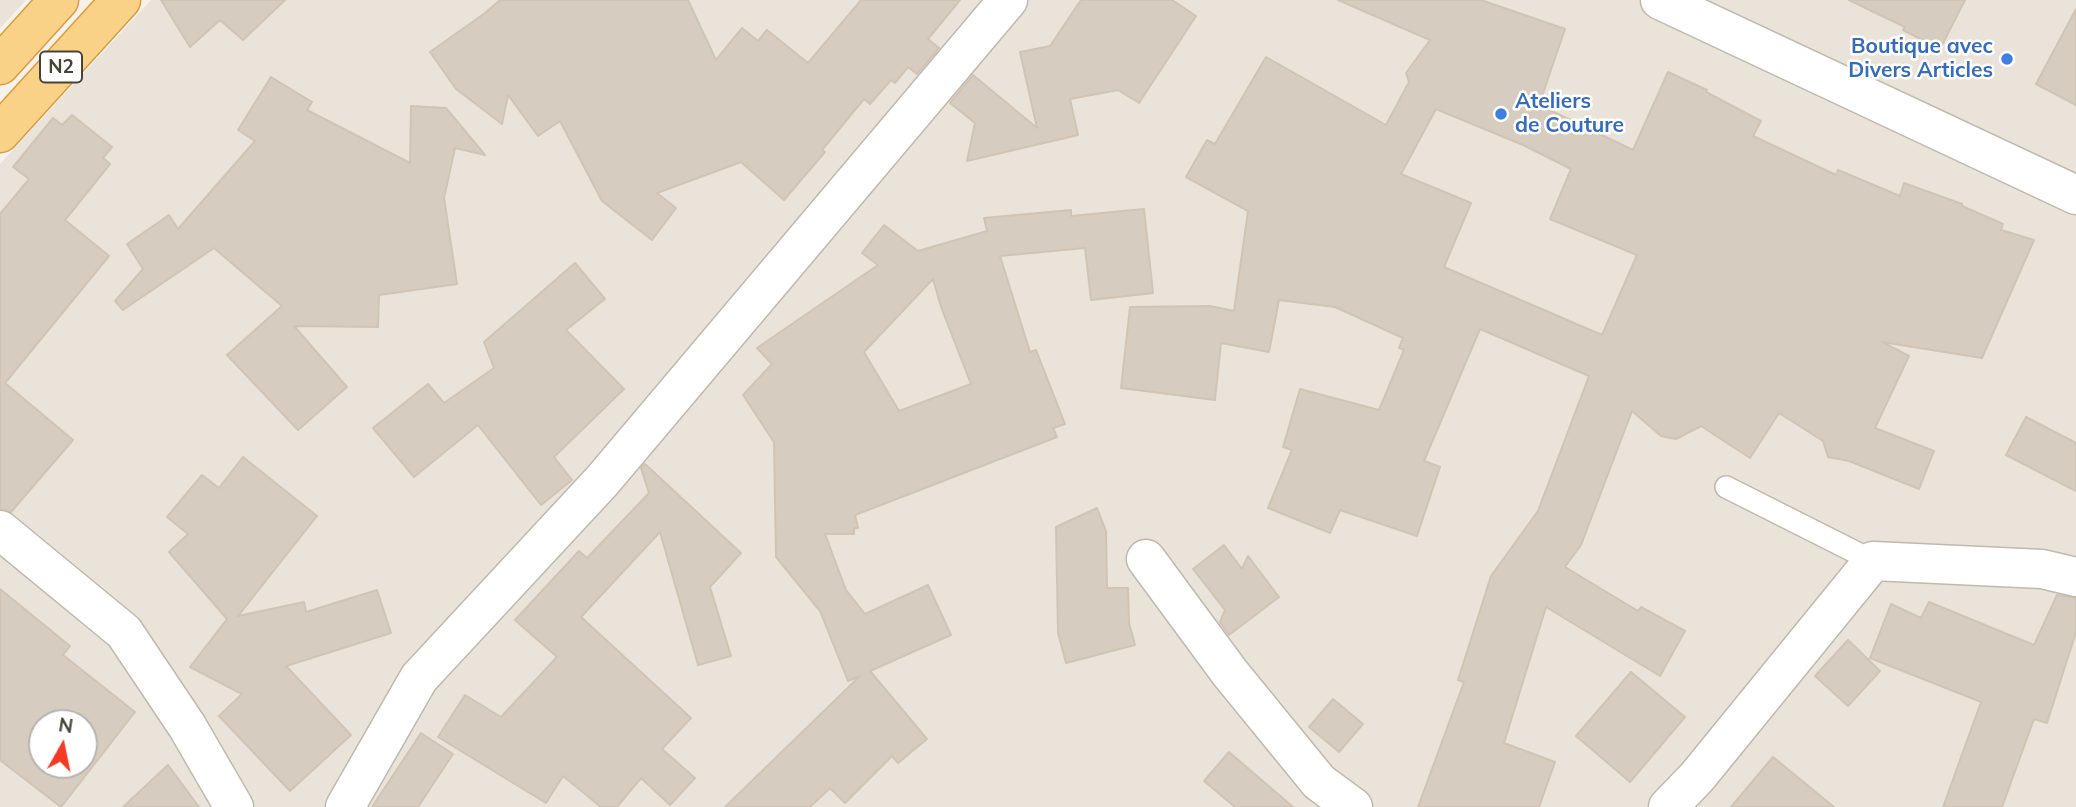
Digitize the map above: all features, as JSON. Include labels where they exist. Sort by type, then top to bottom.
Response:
[{"type":"highway","name":"N2","points":[[0,65],[59,0]]},
{"type":"highway","name":"N2","points":[[0,133],[121,0]]},
{"type":"street","points":[[345,807],[419,678],[602,481],[1008,0]]},
{"type":"street","points":[[1660,0],[2076,195]]},
{"type":"street","points":[[0,530],[124,632],[187,726],[234,807]]},
{"type":"street","points":[[1146,559],[1230,673],[1319,782],[1353,807]]},
{"type":"street","points":[[1668,807],[1698,777],[1872,561],[2042,569],[2076,577]]},
{"type":"lane","points":[[1726,487],[1872,561]]},
{"type":"shaded area","points":[[0,0],[26,0],[0,28]]},
{"type":"shaded area","points":[[151,0],[2076,0],[2076,807],[0,807],[0,164]]},
{"type":"building","points":[[161,0],[285,0],[243,40],[220,20],[190,47]]},
{"type":"building","points":[[500,0],[688,0],[716,60],[742,28],[758,41],[767,30],[808,63],[861,0],[960,0],[928,39],[939,48],[917,74],[908,67],[895,83],[891,80],[870,104],[864,99],[822,150],[825,152],[784,200],[741,162],[657,193],[676,208],[652,240],[602,201],[560,121],[538,136],[508,95],[502,124],[456,89],[430,52]]},
{"type":"building","points":[[1081,0],[1172,0],[1196,16],[1139,103],[1118,90],[1070,99],[1078,135],[967,161],[975,123],[950,103],[973,75],[1037,128],[1020,52],[1050,46]]},
{"type":"building","points":[[1338,0],[1481,0],[1565,29],[1539,105],[1633,150],[1668,72],[1707,90],[1706,92],[1761,121],[1753,136],[1836,175],[1838,170],[1900,196],[1904,183],[1962,204],[2003,224],[2001,230],[2034,240],[1982,358],[1882,342],[1909,356],[1875,428],[1934,451],[1919,489],[1849,461],[1828,457],[1823,441],[1779,413],[1750,458],[1701,426],[1676,439],[1661,436],[1632,411],[1581,545],[1565,567],[1638,611],[1641,607],[1685,631],[1660,676],[1546,607],[1504,743],[1555,762],[1539,807],[1418,807],[1464,682],[1458,680],[1491,576],[1538,511],[1589,376],[1480,329],[1424,461],[1440,467],[1417,536],[1340,510],[1330,533],[1268,508],[1292,450],[1283,447],[1300,389],[1379,410],[1404,350],[1399,348],[1403,338],[1335,307],[1279,300],[1269,352],[1221,343],[1215,400],[1121,388],[1130,307],[1210,306],[1234,311],[1248,211],[1186,177],[1207,140],[1215,144],[1266,57],[1386,125],[1409,82],[1406,73],[1430,40]],"holes":[[[1436,109],[1523,145],[1571,169],[1550,219],[1637,255],[1602,335],[1444,267],[1471,203],[1401,174]]]},
{"type":"building","points":[[1849,0],[1965,0],[1940,49],[1903,30],[1905,27]]},
{"type":"building","points":[[2076,9],[2076,105],[2036,84]]},
{"type":"building","points":[[271,77],[312,102],[307,110],[410,163],[411,106],[446,108],[485,155],[455,148],[444,198],[457,284],[379,295],[378,327],[294,326],[347,387],[298,430],[227,355],[282,306],[214,248],[123,310],[115,301],[143,269],[127,244],[169,215],[178,229],[255,141],[238,130]]},
{"type":"building","points":[[72,115],[112,147],[103,158],[110,164],[65,220],[109,256],[5,383],[73,440],[11,512],[0,509],[0,214],[29,179],[13,167],[53,118],[62,125]]},
{"type":"building","points":[[1144,209],[1153,293],[1091,300],[1085,248],[1000,256],[1030,352],[1036,350],[1065,424],[1053,428],[1057,437],[855,515],[858,528],[854,528],[854,534],[825,534],[846,590],[865,614],[928,585],[951,635],[870,671],[927,739],[898,763],[892,756],[845,803],[830,788],[810,807],[725,807],[860,676],[848,681],[820,611],[776,557],[774,442],[743,395],[772,364],[757,348],[878,265],[862,253],[884,225],[918,251],[987,231],[984,218],[1071,210],[1071,216]],"holes":[[[933,279],[971,384],[899,411],[864,352]]]},
{"type":"building","points":[[575,263],[605,299],[566,330],[624,389],[554,457],[572,480],[541,505],[478,425],[414,477],[373,428],[428,384],[444,403],[494,368],[484,342]]},
{"type":"building","points":[[2026,417],[2076,443],[2076,491],[2006,455]]},
{"type":"building","points":[[243,457],[317,516],[238,616],[304,602],[306,612],[377,590],[391,633],[286,666],[351,735],[290,791],[219,716],[242,694],[190,667],[227,619],[169,552],[188,534],[167,517],[202,475],[219,488]]},
{"type":"building","points":[[645,464],[741,553],[710,587],[731,656],[698,665],[660,532],[581,617],[691,718],[662,749],[695,778],[670,805],[641,778],[617,807],[601,807],[563,776],[546,803],[438,737],[465,695],[501,717],[557,657],[515,620],[579,551],[587,558],[649,493],[641,468]]},
{"type":"building","points":[[1097,508],[1106,531],[1107,588],[1128,588],[1129,623],[1135,645],[1066,663],[1058,633],[1056,527]]},
{"type":"building","points":[[1224,545],[1242,569],[1248,556],[1279,597],[1229,635],[1220,622],[1225,610],[1193,569]]},
{"type":"building","points":[[0,589],[70,646],[63,655],[135,712],[98,760],[98,709],[28,709],[28,779],[83,779],[61,807],[0,760]]},
{"type":"building","points":[[2057,595],[2076,598],[2076,632],[2047,723],[2034,719],[2002,807],[1943,807],[1981,702],[1870,658],[1891,604],[1921,618],[1929,602],[2034,645]]},
{"type":"building","points":[[1848,640],[1880,671],[1848,706],[1815,676]]},
{"type":"building","points":[[1631,672],[1685,717],[1630,782],[1576,736]]},
{"type":"building","points":[[1333,699],[1363,724],[1339,752],[1309,727]]},
{"type":"building","points":[[421,733],[453,754],[418,807],[372,807]]},
{"type":"building","points":[[1229,752],[1293,807],[1235,807],[1204,781]]},
{"type":"building","points":[[1773,757],[1834,807],[1731,807]]},
{"type":"building","points":[[168,765],[199,807],[123,807]]},
{"type":"place","name":"Boutique avec Divers Articles","points":[[2007,59]]},
{"type":"place","name":"Ateliers de Couture","points":[[1501,114]]}]
